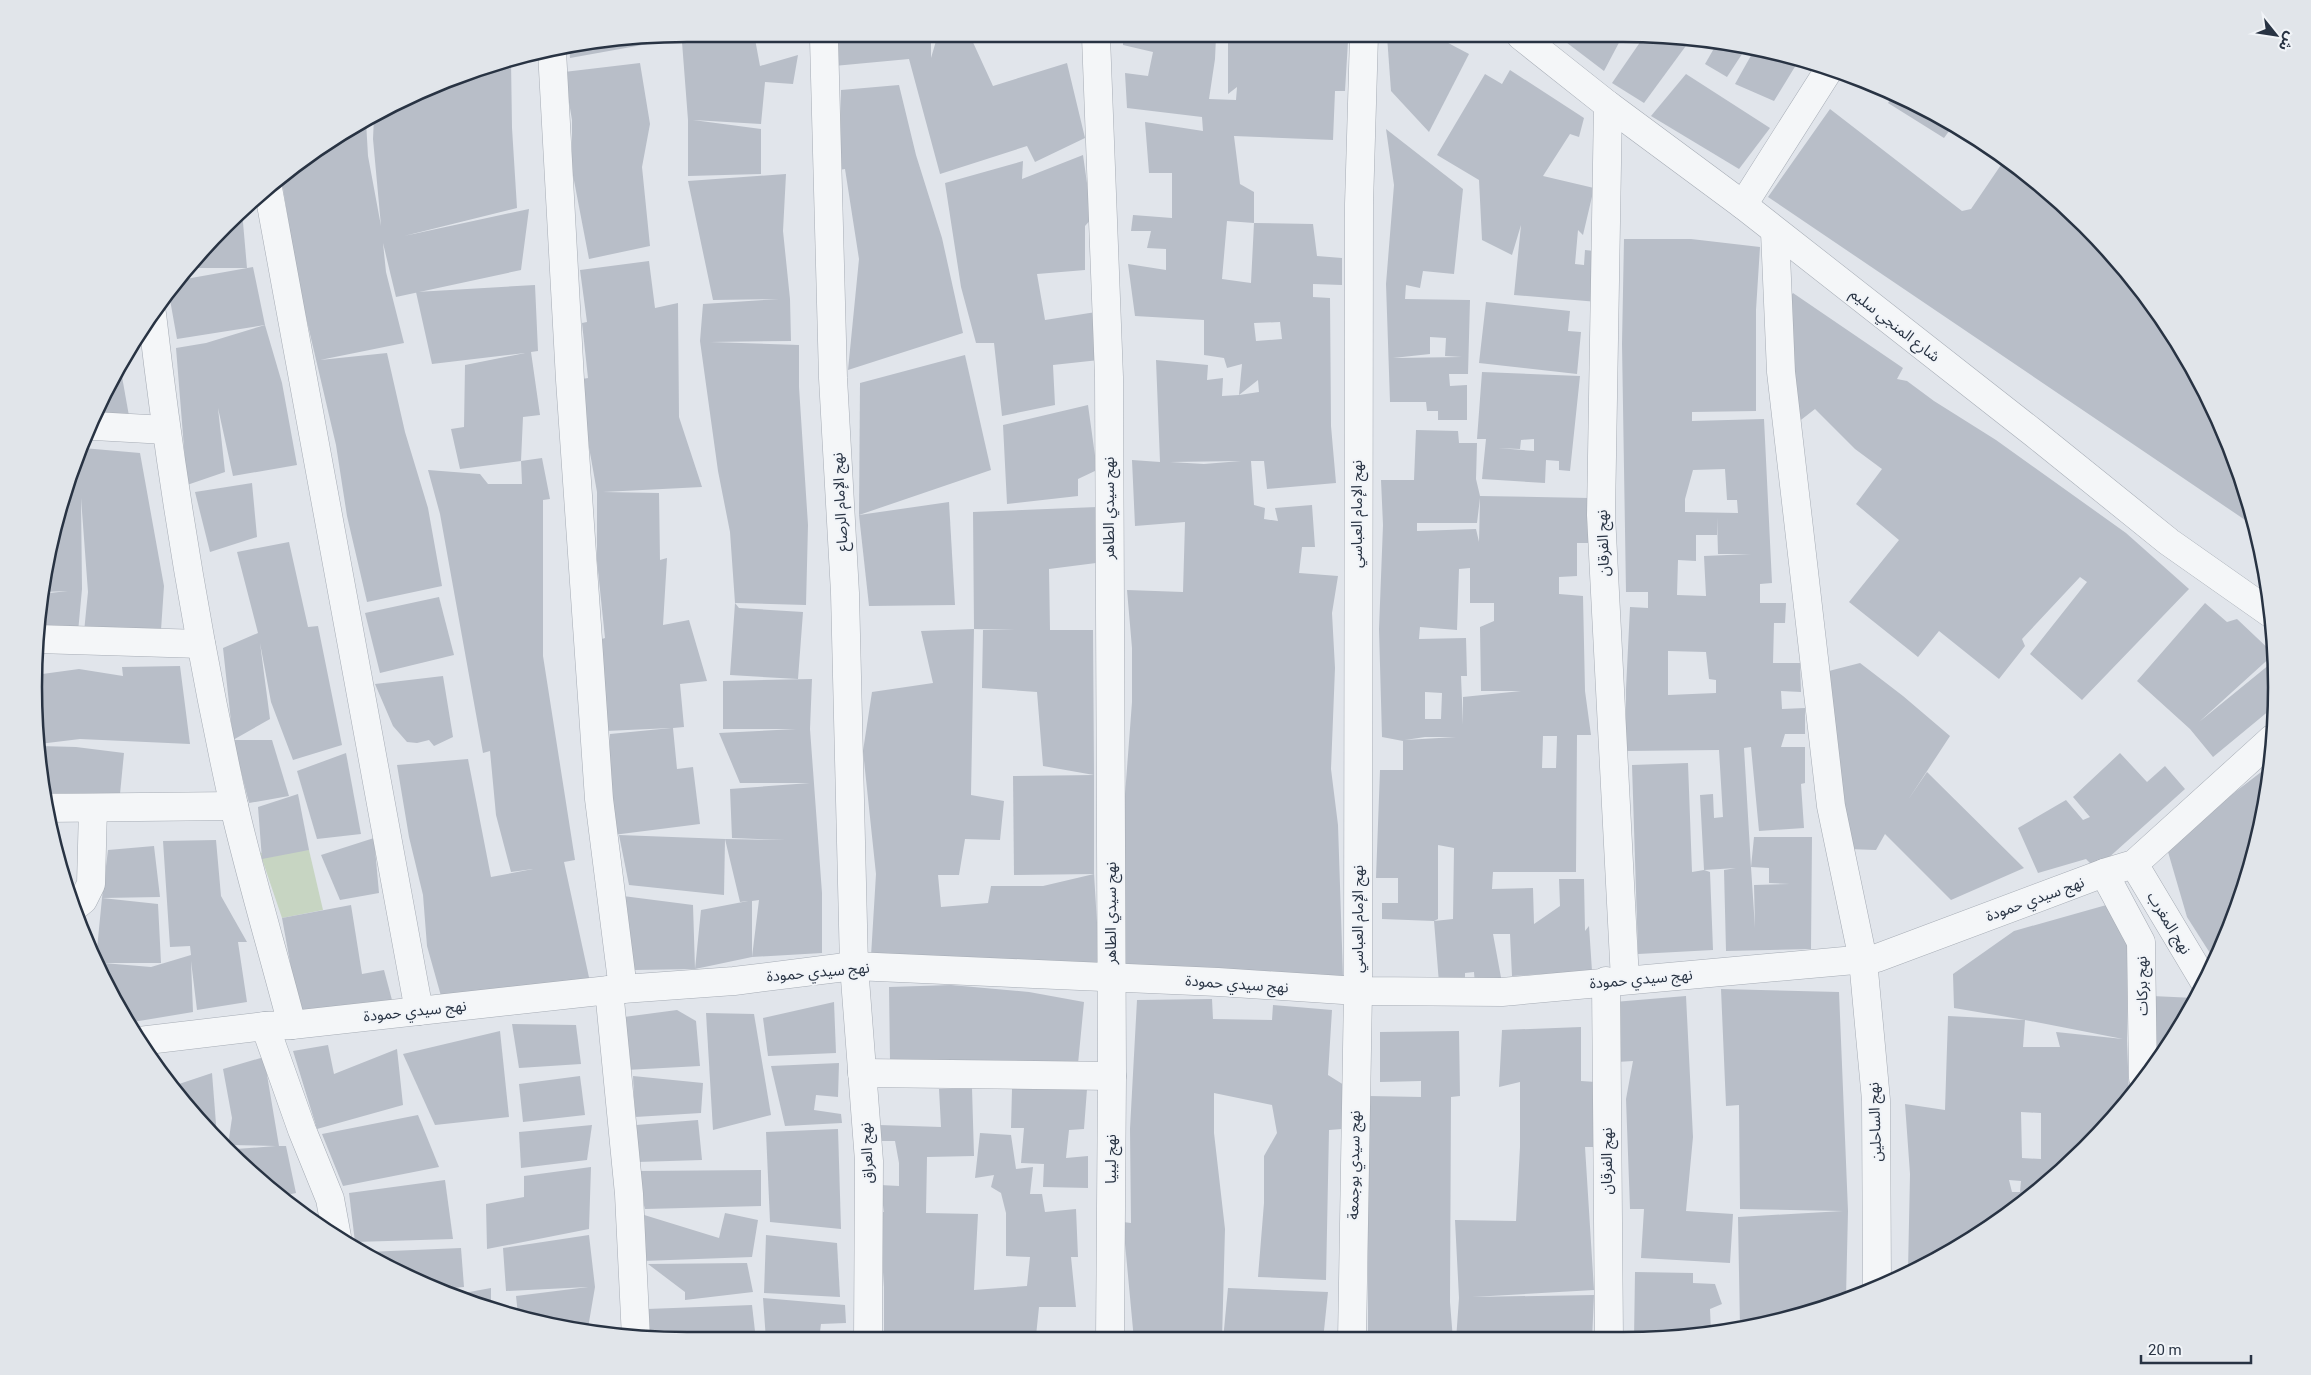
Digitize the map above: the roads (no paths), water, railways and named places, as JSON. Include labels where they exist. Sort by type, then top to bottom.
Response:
[{"type":"street","name":"نهج الإمام الرصاع","points":[[824,42],[832,378],[845,593],[854,966]]},
{"type":"street","name":"نهج سيدي الطاهر","points":[[1096,42],[1109,377],[1112,978]]},
{"type":"street","name":"نهج الإمام العباسي","points":[[1358,991],[1359,204],[1364,42]]},
{"type":"street","name":"شارع المنجي سليم","points":[[1529,42],[1608,105],[1743,205],[1774,232],[2035,434],[2168,542],[2264,608]]},
{"type":"street","points":[[552,57],[570,370],[599,799],[616,989],[636,1330]]},
{"type":"street","points":[[1743,205],[1825,75]]},
{"type":"street","name":"نهج الفرقان","points":[[1608,105],[1601,515],[1616,981],[1609,1332]]},
{"type":"street","points":[[270,197],[419,1011]]},
{"type":"street","name":"نهج الساحلين","points":[[1774,232],[1781,372],[1831,806],[1862,960],[1876,1100],[1877,1280]]},
{"type":"street","points":[[153,326],[166,430],[201,644],[278,1025],[302,1130],[330,1199],[335,1228]]},
{"type":"street","points":[[98,426],[166,430]]},
{"type":"street","points":[[45,639],[201,644]]},
{"type":"street","name":"نهج سيدي حمودة","points":[[150,1044],[278,1025],[616,989],[734,981],[854,966],[1218,982],[1358,991],[1502,992],[1877,958],[2104,873],[2134,864],[2266,745]]},
{"type":"street","points":[[54,808],[234,806]]},
{"type":"street","points":[[80,902],[83,900],[90,884],[93,808]]},
{"type":"street","name":"نهج المغرب","points":[[2134,864],[2201,975]]},
{"type":"street","name":"نهج بركات","points":[[2104,873],[2141,942],[2143,1069]]},
{"type":"street","name":"نهج العراق","points":[[854,966],[869,1161],[868,1332]]},
{"type":"street","name":"نهج ليبيا","points":[[1110,1332],[1112,978]]},
{"type":"street","name":"نهج سيدي بوجمعة","points":[[1352,1332],[1358,991]]},
{"type":"street","points":[[862,1073],[1112,1076]]}]
